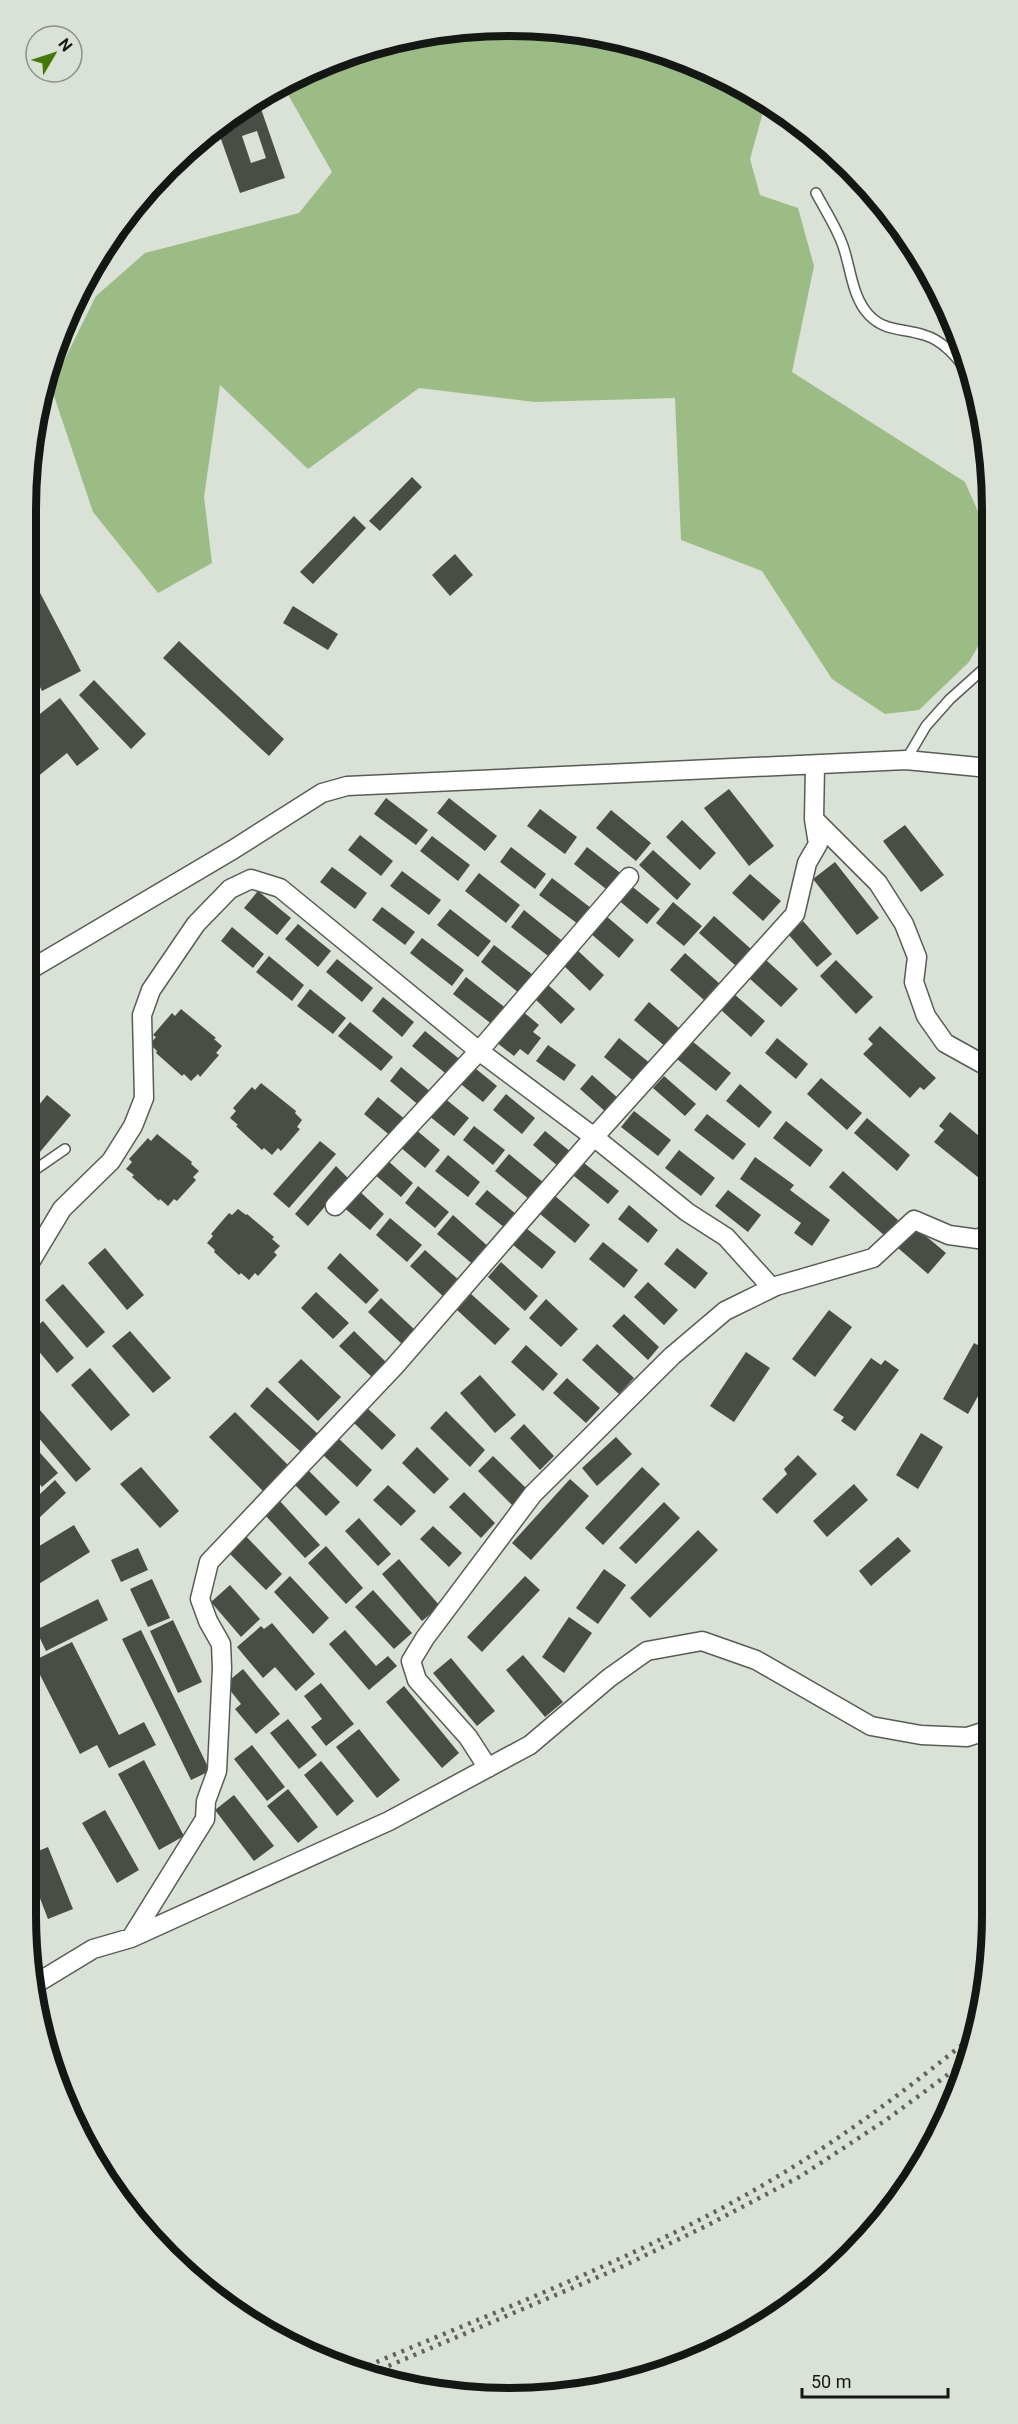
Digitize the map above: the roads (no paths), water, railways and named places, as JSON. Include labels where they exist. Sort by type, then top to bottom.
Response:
[{"type":"street","points":[[36,966],[234,849],[322,793],[347,786],[906,760],[982,767]]},
{"type":"street","points":[[131,1938],[205,1819],[207,1801],[217,1771],[221,1644],[208,1621],[200,1599],[209,1562],[394,1367],[594,1137],[795,914],[807,863],[818,844],[814,819],[815,766]]},
{"type":"street","points":[[814,819],[878,883],[904,924],[917,957],[914,982],[926,1016],[945,1043],[982,1064]]},
{"type":"street","points":[[335,1206],[479,1051],[629,877]]},
{"type":"street","points":[[36,1252],[62,1209],[111,1161],[133,1126],[144,1098],[142,1015],[151,990],[196,924],[230,889],[251,879],[280,888],[479,1051],[594,1137],[687,1212],[726,1237],[772,1288]]},
{"type":"street","points":[[488,1768],[468,1737],[417,1680],[411,1661],[533,1494],[681,1348],[725,1311],[772,1288],[873,1258],[914,1220],[948,1234],[978,1239],[982,1237]]},
{"type":"street","points":[[41,1981],[93,1949],[131,1938],[389,1821],[488,1768],[530,1745],[609,1678],[647,1651],[702,1641],[756,1660],[871,1726],[921,1735],[967,1737],[982,1732]]},
{"type":"lane","points":[[816,193],[843,245],[858,300],[869,315],[885,328],[924,335],[942,345],[958,359]]},
{"type":"lane","points":[[906,760],[926,726],[950,699],[982,670]]},
{"type":"lane","points":[[36,1169],[65,1149]]},
{"type":"railway","points":[[367,2366],[581,2276],[742,2197],[793,2167],[862,2121],[964,2043]]},
{"type":"railway","points":[[380,2370],[617,2269],[706,2226],[801,2176],[886,2120],[957,2068]]}]
